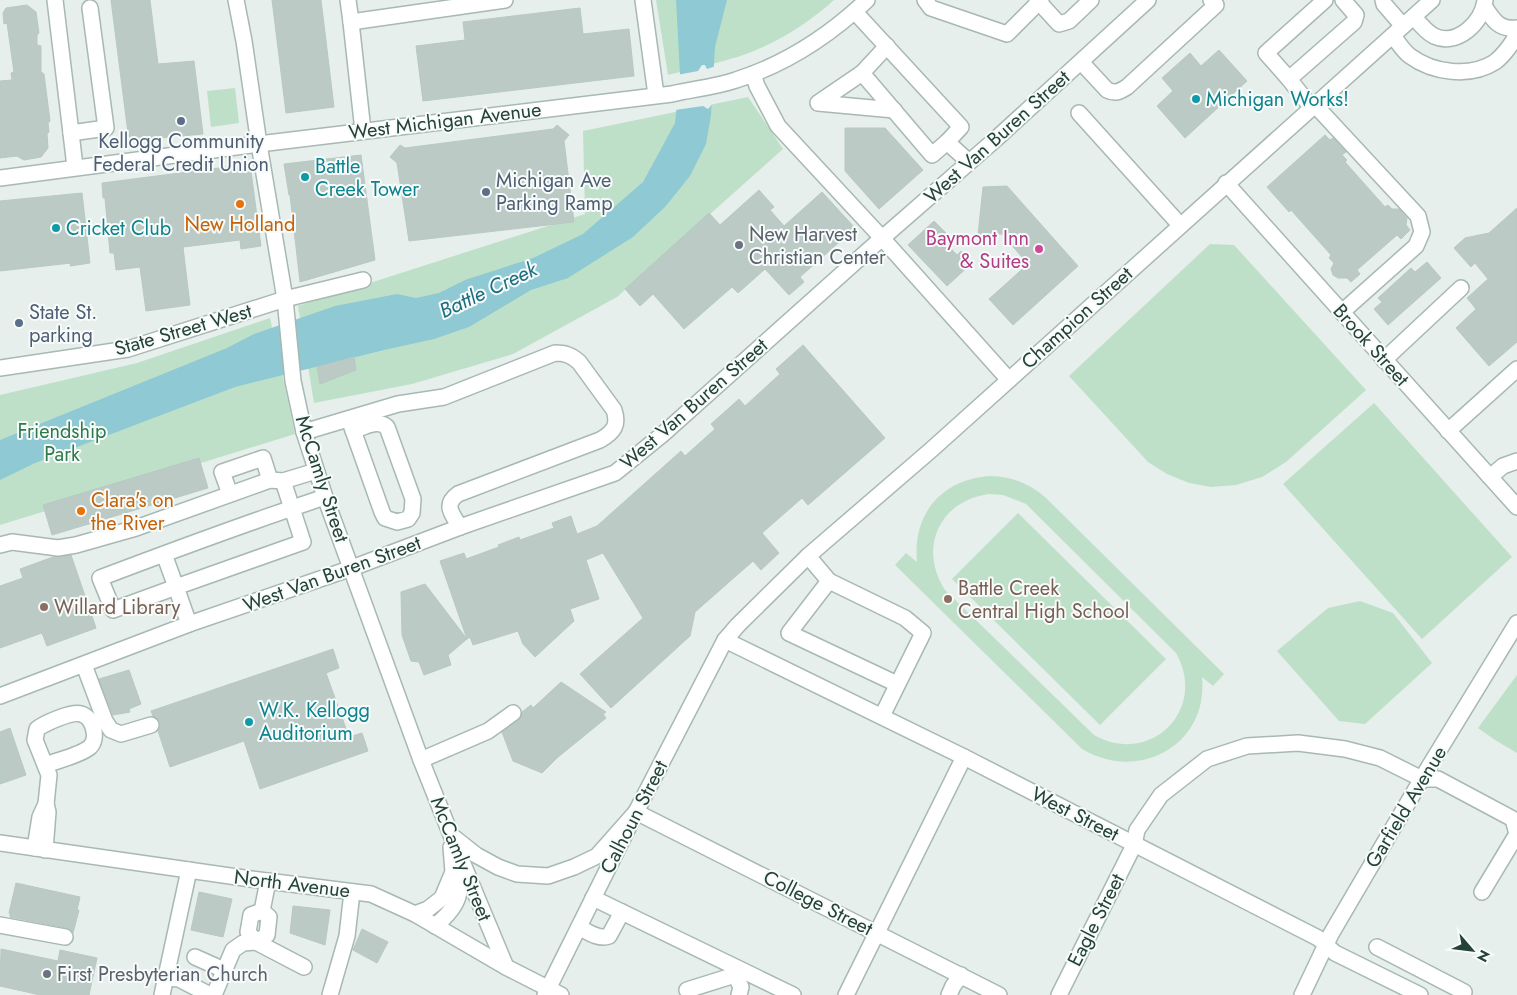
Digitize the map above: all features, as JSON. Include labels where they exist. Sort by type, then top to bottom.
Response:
[{"type":"street","points":[[55,0],[75,168]]},
{"type":"street","name":"McCamly Street","points":[[236,0],[244,41],[258,144],[286,306],[293,381],[304,432],[325,497],[450,835],[506,966]]},
{"type":"street","points":[[348,0],[363,131]]},
{"type":"street","points":[[351,22],[505,0]]},
{"type":"street","points":[[643,0],[656,95]]},
{"type":"street","name":"West Michigan Avenue","points":[[0,178],[258,144],[672,94],[736,80],[786,59],[807,47],[855,12],[867,0]]},
{"type":"street","points":[[925,0],[931,8],[1007,34],[1039,1],[1059,24],[1069,21],[1091,0]]},
{"type":"street","points":[[1325,0],[1266,53],[1418,216],[1422,232],[1416,246],[1342,312]]},
{"type":"street","points":[[1289,79],[1354,22],[1356,16],[1342,0]]},
{"type":"street","points":[[1383,0],[1384,4],[1403,26],[1433,36],[1452,38],[1472,27],[1485,3]]},
{"type":"street","name":"Champion Street","points":[[726,640],[738,625],[808,556],[931,450],[1226,183],[1432,0]]},
{"type":"street","name":"West Van Buren Street","points":[[0,696],[189,624],[352,568],[460,527],[615,473],[663,434],[969,162],[1081,62],[1143,2]]},
{"type":"street","points":[[1081,62],[1107,90],[1118,92],[1127,87],[1216,2]]},
{"type":"street","points":[[1485,3],[1498,25],[1510,29],[1517,28]]},
{"type":"street","points":[[71,133],[106,128],[90,8]]},
{"type":"street","points":[[855,12],[961,127],[932,155],[862,73]]},
{"type":"street","points":[[1403,26],[1408,55],[1421,63],[1439,70],[1459,72],[1494,62],[1504,53],[1517,35]]},
{"type":"street","points":[[887,46],[862,73],[818,103],[894,110]]},
{"type":"street","points":[[753,74],[760,93],[778,126],[882,238],[1009,380]]},
{"type":"street","points":[[1079,113],[1180,225]]},
{"type":"street","points":[[947,142],[969,162]]},
{"type":"street","name":"Brook Street","points":[[1226,183],[1517,507]]},
{"type":"street","name":"State Street West","points":[[0,368],[128,349],[286,306],[363,280]]},
{"type":"street","points":[[1384,360],[1461,288]]},
{"type":"street","points":[[351,425],[409,401],[433,400],[444,397],[555,353],[565,353],[578,362],[614,410],[617,419],[614,428],[600,440],[458,494],[452,499],[450,505],[451,513],[460,527]]},
{"type":"street","points":[[1448,431],[1517,369]]},
{"type":"street","points":[[304,432],[351,425],[378,423],[383,423],[388,427],[414,500],[412,513],[408,519],[397,522],[385,518],[351,425]]},
{"type":"street","points":[[230,494],[222,472],[263,458],[291,508],[303,542],[113,610],[100,578],[291,508],[325,497]]},
{"type":"street","points":[[1490,477],[1503,466],[1517,461]]},
{"type":"street","points":[[0,545],[12,542],[58,548],[76,545],[136,528],[230,494],[316,471]]},
{"type":"street","points":[[408,519],[415,544]]},
{"type":"street","points":[[164,554],[189,624]]},
{"type":"street","points":[[808,556],[829,581],[904,618],[923,634],[882,716]]},
{"type":"street","points":[[829,581],[789,633],[897,684]]},
{"type":"street","name":"Garfield Avenue","points":[[1302,995],[1331,934],[1517,623]]},
{"type":"street","name":"West Street","points":[[726,640],[964,757],[1318,938],[1335,953],[1420,995]]},
{"type":"street","name":"Calhoun Street","points":[[551,993],[593,898],[726,640]]},
{"type":"street","points":[[84,665],[105,721],[111,730],[121,734],[151,725]]},
{"type":"street","points":[[422,760],[488,731],[513,713]]},
{"type":"street","name":"Eagle Street","points":[[1059,995],[1134,844],[1137,830],[1161,796],[1207,759],[1247,746],[1298,743],[1345,749],[1380,758],[1422,779],[1438,779],[1513,819],[1516,834],[1482,892]]},
{"type":"street","points":[[846,995],[964,757]]},
{"type":"street","points":[[40,849],[40,817],[46,804],[49,780],[46,765]]},
{"type":"street","points":[[450,835],[476,855],[498,867],[517,874],[548,876],[597,856],[636,812]]},
{"type":"street","name":"College Street","points":[[636,812],[878,932],[999,995]]},
{"type":"street","points":[[415,914],[428,909],[442,898],[453,872],[450,835]]},
{"type":"street","name":"North Avenue","points":[[0,843],[371,894],[415,914],[551,993]]},
{"type":"street","points":[[162,995],[189,870]]},
{"type":"street","points":[[436,926],[449,915],[456,901],[458,884],[453,872]]},
{"type":"street","points":[[214,995],[233,950],[243,943],[256,942],[267,935],[269,917],[262,911],[268,881]]},
{"type":"street","points":[[330,995],[347,936],[352,892]]},
{"type":"street","points":[[593,898],[737,973],[793,995]]},
{"type":"street","points":[[579,927],[596,936],[605,938],[609,936],[622,912]]},
{"type":"street","points":[[0,925],[65,937]]},
{"type":"street","points":[[256,942],[304,967]]},
{"type":"street","points":[[1377,947],[1465,994]]},
{"type":"street","points":[[195,957],[224,970]]},
{"type":"street","points":[[687,990],[737,973]]},
{"type":"street","points":[[737,973],[741,986],[739,995]]},
{"type":"street","points":[[949,995],[961,975]]},
{"type":"street","points":[[166,978],[179,979],[210,995]]},
{"type":"green space","points":[[656,0],[834,0],[804,24],[758,49],[727,60],[668,75]]},
{"type":"green space","points":[[235,88],[239,123],[211,127],[207,91]]},
{"type":"green space","points":[[748,97],[783,149],[617,297],[513,354],[412,384],[314,403],[298,306],[585,214],[583,131]]},
{"type":"green space","points":[[1210,244],[1234,245],[1366,390],[1286,462],[1262,477],[1236,485],[1211,487],[1189,483],[1167,474],[1148,462],[1069,376]]},
{"type":"green space","name":"Friendship Park","points":[[270,318],[295,434],[0,525],[0,395],[137,363]]},
{"type":"green space","points":[[1374,403],[1512,557],[1422,639],[1283,484]]},
{"type":"green space","points":[[992,476],[1014,480],[1033,488],[1045,497],[1224,674],[1213,686],[1202,677],[1201,701],[1194,722],[1182,739],[1166,751],[1147,759],[1126,762],[1104,758],[1082,749],[895,565],[906,553],[917,562],[917,544],[920,528],[934,501],[945,491],[959,483],[975,478]],"holes":[[[989,494],[1003,495],[1026,504],[1176,653],[1184,674],[1185,694],[1179,712],[1168,727],[1153,738],[1135,744],[1115,743],[1094,735],[945,590],[937,574],[933,558],[934,543],[938,529],[946,516],[957,506],[972,498]]]},
{"type":"green space","points":[[1018,513],[1166,659],[1100,725],[952,579]]},
{"type":"green space","points":[[1360,601],[1393,613],[1432,663],[1365,724],[1339,721],[1277,651],[1328,608]]},
{"type":"green space","points":[[1517,675],[1517,753],[1478,728]]},
{"type":"water","name":"Battle Creek","points":[[676,0],[727,0],[715,47],[711,115],[706,144],[690,176],[665,207],[633,237],[568,278],[531,290],[469,327],[434,339],[235,387],[35,463],[0,480],[0,440],[227,348],[254,334],[335,306],[397,294],[416,298],[439,293],[465,280],[533,258],[583,234],[643,182],[675,123],[680,74]]},
{"type":"pier","points":[[702,65],[705,65],[707,69],[716,66],[714,102],[708,109],[703,106],[675,110],[677,75],[698,71]]},
{"type":"building","points":[[111,0],[150,0],[158,64],[194,61],[203,134],[129,141]]},
{"type":"building","points":[[272,0],[321,0],[334,107],[286,113]]},
{"type":"building","points":[[27,5],[36,12],[39,33],[37,35],[37,45],[41,46],[41,72],[44,74],[50,121],[47,134],[48,148],[41,157],[24,160],[17,156],[0,158],[0,81],[12,80],[11,73],[14,72],[7,23],[4,24],[3,13],[6,8]]},
{"type":"building","points":[[580,8],[583,34],[629,29],[634,76],[423,101],[416,46],[465,40],[463,22]]},
{"type":"building","name":"Michigan Works!","points":[[1219,50],[1247,81],[1185,138],[1157,106],[1173,91],[1162,78],[1190,53],[1201,66]]},
{"type":"building","name":"Michigan Ave Parking Ramp","points":[[557,125],[569,135],[564,141],[574,222],[409,241],[397,163],[390,157],[400,145],[405,148],[553,129]]},
{"type":"building","points":[[845,128],[885,128],[923,170],[879,209],[845,171]]},
{"type":"building","points":[[1325,135],[1330,140],[1333,138],[1346,152],[1342,155],[1347,160],[1345,162],[1385,207],[1388,205],[1392,209],[1399,209],[1407,218],[1406,225],[1410,230],[1401,239],[1397,235],[1357,270],[1360,274],[1351,282],[1347,278],[1338,278],[1333,275],[1331,269],[1334,263],[1329,258],[1331,255],[1291,210],[1289,212],[1267,187]]},
{"type":"building","points":[[361,155],[375,260],[300,282],[290,195],[284,164]]},
{"type":"building","points":[[250,164],[261,246],[241,249],[240,240],[183,247],[190,305],[146,311],[140,267],[116,270],[114,253],[110,253],[102,183]]},
{"type":"building","name":"Baymont Inn & Suites","points":[[1007,186],[1078,266],[1013,325],[989,299],[1028,264],[1002,234],[978,235],[983,187]]},
{"type":"building","points":[[759,190],[774,207],[770,210],[784,226],[822,192],[855,228],[800,277],[804,282],[789,295],[765,269],[738,293],[732,287],[684,329],[653,294],[640,306],[625,289],[709,213],[720,225]]},
{"type":"building","points":[[82,193],[90,263],[70,266],[71,263],[0,271],[0,201]]},
{"type":"building","points":[[1517,208],[1517,342],[1489,366],[1456,328],[1476,309],[1467,298],[1488,279],[1475,263],[1471,267],[1454,248],[1465,238],[1489,233]]},
{"type":"building","points":[[934,221],[950,237],[941,238],[957,255],[961,251],[972,263],[947,286],[908,245]]},
{"type":"building","points":[[1427,262],[1441,278],[1388,325],[1374,309],[1382,302],[1378,298],[1411,268],[1415,272]]},
{"type":"building","points":[[803,345],[885,438],[808,505],[802,498],[762,533],[779,553],[761,570],[753,561],[695,612],[690,636],[611,708],[580,674],[643,618],[603,553],[586,560],[599,599],[570,609],[574,621],[535,657],[523,644],[518,631],[473,645],[470,637],[467,639],[440,561],[464,553],[466,559],[499,547],[498,545],[519,537],[520,540],[554,528],[552,523],[571,516],[577,534],[597,526],[681,451],[685,456],[715,429],[711,424],[739,399],[745,406],[780,374],[776,369]]},
{"type":"building","points":[[354,357],[356,370],[320,384],[317,367]]},
{"type":"building","points":[[199,458],[208,488],[52,535],[43,505]]},
{"type":"building","name":"Willard Library","points":[[71,555],[96,628],[47,646],[42,633],[0,648],[0,586],[23,578],[20,569],[53,557]]},
{"type":"building","points":[[425,584],[467,639],[448,655],[451,665],[424,675],[419,662],[411,661],[402,635],[401,592]]},
{"type":"building","name":"W.K. Kellogg Auditorium","points":[[333,649],[339,668],[326,673],[349,737],[362,733],[368,751],[260,789],[244,741],[170,767],[158,731],[160,722],[153,716],[151,711]]},
{"type":"building","points":[[129,670],[141,704],[129,709],[130,712],[113,715],[99,679]]},
{"type":"building","points":[[561,682],[606,712],[603,714],[606,718],[557,758],[542,773],[513,761],[502,732],[519,720],[522,712],[531,705],[533,708]]},
{"type":"building","points":[[10,728],[26,775],[0,784],[0,732]]},
{"type":"building","points":[[16,883],[80,897],[73,933],[67,928],[10,917],[9,913]]},
{"type":"building","points":[[199,892],[232,899],[223,937],[191,930]]},
{"type":"building","points":[[293,906],[330,910],[325,945],[290,933]]},
{"type":"building","points":[[362,929],[388,942],[377,963],[353,950]]},
{"type":"building","name":"First Presbyterian Church","points":[[1,949],[58,961],[60,950],[97,958],[89,995],[40,995],[0,986]]},
{"type":"place","name":"Michigan Works!","points":[[1196,99]]},
{"type":"place","name":"Kellogg Community Federal Credit Union","points":[[181,121]]},
{"type":"place","name":"Battle Creek Tower","points":[[305,177]]},
{"type":"place","name":"Michigan Ave Parking Ramp","points":[[486,192]]},
{"type":"place","name":"New Holland","points":[[240,204]]},
{"type":"place","name":"Cricket Club","points":[[56,228]]},
{"type":"place","name":"New Harvest Christian Center","points":[[739,245]]},
{"type":"place","name":"Baymont Inn & Suites","points":[[1039,249]]},
{"type":"place","name":"State St. parking","points":[[19,323]]},
{"type":"place","name":"Clara's on the River","points":[[81,511]]},
{"type":"place","name":"Battle Creek Central High School","points":[[948,599]]},
{"type":"place","name":"Willard Library","points":[[44,607]]},
{"type":"place","name":"W.K. Kellogg Auditorium","points":[[249,722]]},
{"type":"place","name":"First Presbyterian Church","points":[[47,974]]}]
